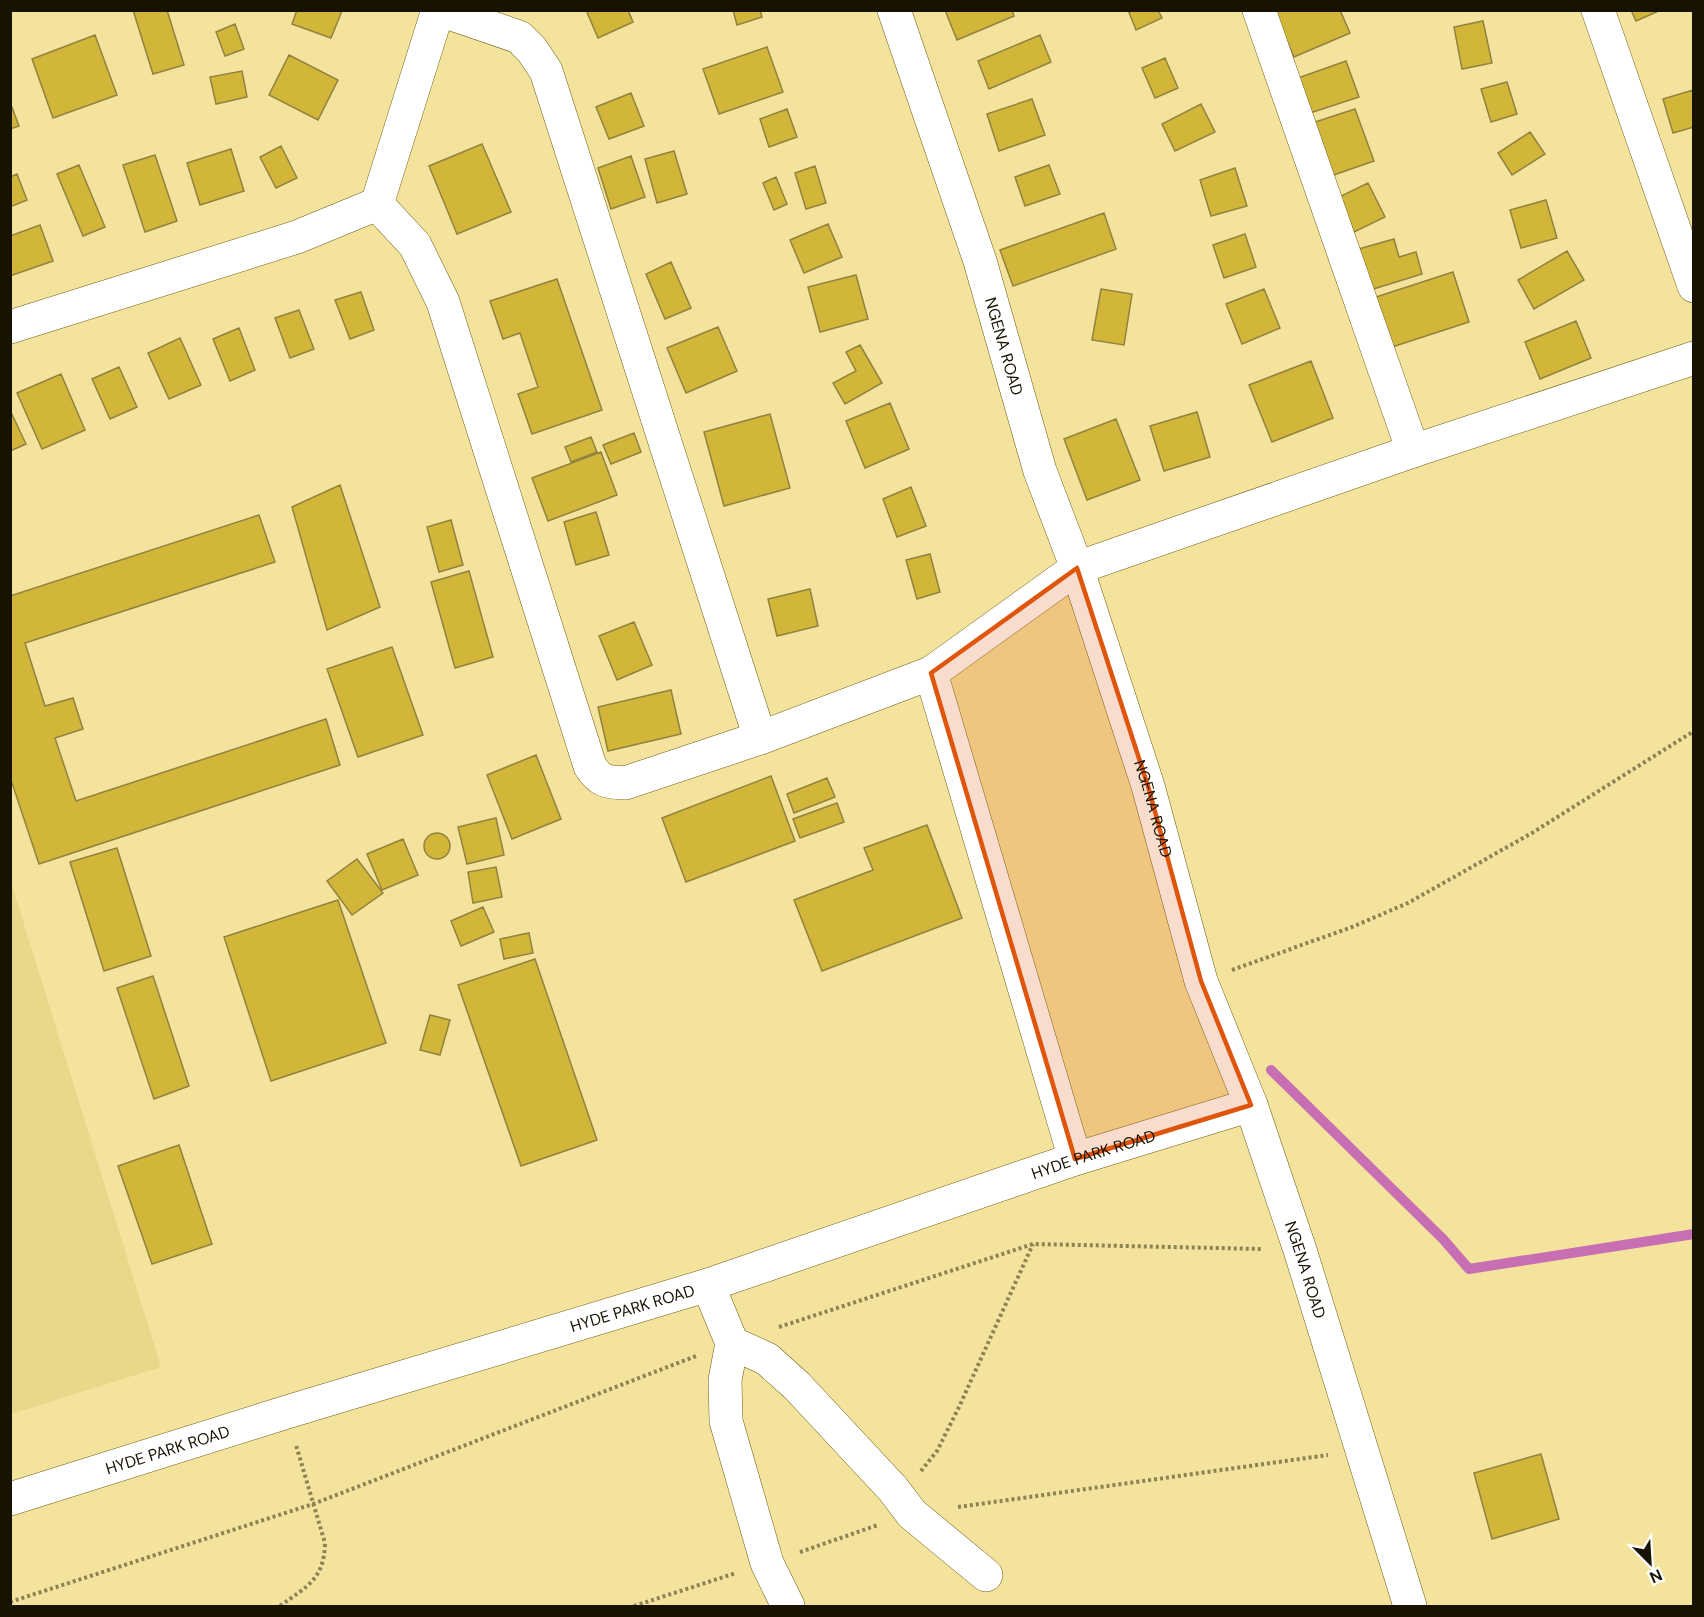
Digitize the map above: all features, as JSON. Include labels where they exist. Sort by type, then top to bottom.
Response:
[{"type":"street","points":[[10,327],[297,237],[377,204],[439,10],[519,37],[532,50],[546,71],[760,738]]},
{"type":"street","name":"NGENA ROAD","points":[[894,10],[980,261],[1040,471],[1077,568],[1148,786],[1201,981],[1251,1105],[1300,1250],[1410,1606]]},
{"type":"street","points":[[1259,10],[1413,451]]},
{"type":"street","points":[[1598,10],[1694,286]]},
{"type":"street","points":[[377,204],[415,244],[443,302],[590,766],[597,777],[609,782],[625,783],[760,738],[931,673],[1077,568],[1413,451],[1694,358]]},
{"type":"street","points":[[931,673],[1075,1159]]},
{"type":"street","name":"HYDE PARK ROAD","points":[[10,1499],[287,1412],[708,1285],[1075,1159],[1251,1105]]},
{"type":"street","points":[[708,1285],[732,1343],[725,1380],[726,1421],[767,1563],[788,1606]]},
{"type":"street","points":[[732,1343],[767,1359],[798,1386],[902,1502],[986,1575]]},
{"type":"path","points":[[1201,981],[1352,927],[1408,903],[1532,833],[1694,731]]},
{"type":"path","points":[[902,1502],[917,1474],[937,1451],[1033,1244]]},
{"type":"path","points":[[10,1602],[313,1504],[732,1343],[1033,1244],[1300,1250]]},
{"type":"path","points":[[280,1606],[316,1578],[325,1559],[325,1543],[287,1412]]},
{"type":"path","points":[[634,1606],[767,1563],[902,1502],[1363,1450]]},
{"type":"highlighted area","points":[[1077,568],[1148,786],[1201,981],[1251,1105],[1075,1159],[931,673]]},
{"type":"shaded area","points":[[11,882],[161,1367],[10,1414]]},
{"type":"building","points":[[133,10],[167,10],[184,65],[153,74]]},
{"type":"building","points":[[297,10],[342,11],[331,38],[292,24]]},
{"type":"building","points":[[586,10],[628,10],[633,22],[598,38]]},
{"type":"building","points":[[733,10],[760,10],[762,17],[737,25]]},
{"type":"building","points":[[945,10],[1012,10],[1014,16],[957,40]]},
{"type":"building","points":[[1128,10],[1158,10],[1162,18],[1136,30]]},
{"type":"building","points":[[1277,10],[1340,10],[1350,33],[1294,57],[1274,12]]},
{"type":"building","points":[[1631,10],[1661,10],[1636,21]]},
{"type":"building","points":[[1483,21],[1492,63],[1462,69],[1454,27]]},
{"type":"building","points":[[235,24],[244,49],[225,56],[216,32]]},
{"type":"building","points":[[95,35],[117,95],[53,118],[32,59]]},
{"type":"building","points":[[1040,35],[1051,62],[989,89],[978,61]]},
{"type":"building","points":[[767,47],[783,92],[719,114],[703,69]]},
{"type":"building","points":[[289,55],[338,80],[318,120],[269,95]]},
{"type":"building","points":[[1165,58],[1178,88],[1155,98],[1142,68]]},
{"type":"building","points":[[1346,61],[1359,97],[1310,113],[1298,78]]},
{"type":"building","points":[[242,71],[247,97],[216,104],[210,77]]},
{"type":"building","points":[[1507,82],[1517,114],[1491,122],[1481,89]]},
{"type":"building","points":[[1693,90],[1694,127],[1673,133],[1663,99]]},
{"type":"building","points":[[631,93],[644,126],[609,139],[596,107]]},
{"type":"building","points":[[1032,99],[1045,135],[999,151],[987,114]]},
{"type":"building","points":[[10,102],[19,126],[10,129]]},
{"type":"building","points":[[1201,104],[1215,132],[1175,151],[1162,124]]},
{"type":"building","points":[[787,109],[797,137],[769,147],[760,119]]},
{"type":"building","points":[[1355,109],[1374,161],[1328,177],[1309,124]]},
{"type":"building","points":[[1530,132],[1545,154],[1512,175],[1498,153]]},
{"type":"building","points":[[482,144],[511,212],[457,234],[429,166]]},
{"type":"building","points":[[281,146],[297,178],[276,188],[260,157]]},
{"type":"building","points":[[231,149],[244,191],[200,205],[187,163]]},
{"type":"building","points":[[674,151],[687,194],[657,203],[645,159]]},
{"type":"building","points":[[155,155],[177,221],[145,232],[123,165]]},
{"type":"building","points":[[631,156],[645,197],[611,209],[598,168]]},
{"type":"building","points":[[79,165],[105,227],[83,236],[57,174]]},
{"type":"building","points":[[1049,165],[1060,194],[1025,206],[1015,177]]},
{"type":"building","points":[[815,166],[826,203],[806,209],[795,173]]},
{"type":"building","points":[[1235,168],[1247,206],[1211,216],[1200,180]]},
{"type":"building","points":[[17,174],[27,200],[10,207],[10,177]]},
{"type":"building","points":[[776,177],[787,204],[774,210],[763,183]]},
{"type":"building","points":[[1368,183],[1385,217],[1354,232],[1337,198]]},
{"type":"building","points":[[1546,200],[1557,238],[1521,248],[1510,210]]},
{"type":"building","points":[[1104,213],[1116,249],[1013,286],[1000,250]]},
{"type":"building","points":[[828,224],[842,257],[804,273],[790,240]]},
{"type":"building","points":[[40,225],[53,261],[10,276],[10,236]]},
{"type":"building","points":[[1245,234],[1256,267],[1224,278],[1213,245]]},
{"type":"building","points":[[1394,239],[1399,257],[1416,252],[1422,274],[1367,291],[1355,250]]},
{"type":"building","points":[[1567,251],[1584,280],[1534,309],[1518,280]]},
{"type":"building","points":[[671,262],[691,308],[665,319],[646,274]]},
{"type":"building","points":[[1453,272],[1469,322],[1392,347],[1376,297]]},
{"type":"building","points":[[856,275],[868,319],[820,332],[808,287]]},
{"type":"building","points":[[557,279],[602,410],[532,434],[518,394],[538,387],[520,333],[503,339],[490,301]]},
{"type":"building","points":[[1101,289],[1132,294],[1124,345],[1092,340]]},
{"type":"building","points":[[1264,289],[1280,328],[1242,344],[1226,304]]},
{"type":"building","points":[[361,292],[374,330],[350,339],[335,300]]},
{"type":"building","points":[[299,310],[314,349],[290,358],[275,318]]},
{"type":"building","points":[[1576,321],[1591,358],[1540,379],[1525,342]]},
{"type":"building","points":[[718,327],[737,371],[686,393],[667,348]]},
{"type":"building","points":[[239,328],[255,370],[230,381],[213,339]]},
{"type":"building","points":[[180,338],[201,385],[169,399],[148,353]]},
{"type":"building","points":[[860,345],[882,383],[845,404],[833,383],[856,371],[846,352]]},
{"type":"building","points":[[1311,361],[1333,418],[1272,442],[1249,385]]},
{"type":"building","points":[[119,367],[137,407],[110,419],[92,379]]},
{"type":"building","points":[[61,374],[85,430],[42,449],[17,393]]},
{"type":"building","points":[[890,403],[909,449],[865,468],[846,421]]},
{"type":"building","points":[[10,410],[26,444],[10,451]]},
{"type":"building","points":[[1197,412],[1210,457],[1164,471],[1150,426]]},
{"type":"building","points":[[770,414],[790,488],[724,506],[704,432]]},
{"type":"building","points":[[1116,419],[1140,480],[1087,500],[1064,439]]},
{"type":"building","points":[[634,433],[641,452],[611,464],[603,445]]},
{"type":"building","points":[[591,437],[597,452],[571,462],[565,447]]},
{"type":"building","points":[[601,452],[617,495],[548,521],[532,478]]},
{"type":"building","points":[[340,485],[380,607],[327,630],[292,507]]},
{"type":"building","points":[[911,487],[926,526],[897,537],[883,499]]},
{"type":"building","points":[[596,512],[609,555],[576,565],[564,522]]},
{"type":"building","points":[[259,515],[275,562],[25,643],[45,706],[73,698],[83,729],[55,738],[76,801],[326,719],[340,765],[39,864],[10,777],[10,596]]},
{"type":"building","points":[[451,520],[463,565],[439,572],[427,527]]},
{"type":"building","points":[[930,554],[940,592],[917,599],[906,560]]},
{"type":"building","points":[[469,571],[493,657],[455,668],[431,582]]},
{"type":"building","points":[[810,589],[818,626],[777,636],[768,599]]},
{"type":"building","points":[[634,622],[652,665],[617,680],[599,636]]},
{"type":"building","points":[[392,647],[423,735],[358,757],[327,669]]},
{"type":"building","points":[[671,690],[681,734],[608,751],[598,707]]},
{"type":"building","points":[[536,755],[561,819],[512,839],[487,775]]},
{"type":"building","points":[[771,776],[795,841],[686,882],[662,818]]},
{"type":"building","points":[[827,778],[835,797],[794,813],[787,794]]},
{"type":"building","points":[[837,803],[844,822],[800,838],[793,819]]},
{"type":"building","points":[[496,818],[504,855],[467,864],[458,827]]},
{"type":"building","points":[[927,825],[962,918],[822,971],[794,900],[873,870],[864,848]]},
{"type":"building","points":[[437,833],[446,837],[450,846],[446,855],[437,859],[428,855],[424,846],[428,837]]},
{"type":"building","points":[[403,839],[418,875],[382,890],[367,854]]},
{"type":"building","points":[[117,848],[151,956],[104,971],[70,862]]},
{"type":"building","points":[[357,859],[383,893],[352,915],[327,881]]},
{"type":"building","points":[[496,867],[502,897],[473,903],[468,872]]},
{"type":"building","points":[[338,900],[386,1043],[271,1081],[224,937]]},
{"type":"building","points":[[483,907],[494,932],[461,946],[451,921]]},
{"type":"building","points":[[529,933],[533,953],[504,959],[500,939]]},
{"type":"building","points":[[535,959],[597,1140],[521,1166],[458,985]]},
{"type":"building","points":[[153,976],[189,1086],[154,1099],[117,988]]},
{"type":"building","points":[[430,1015],[450,1020],[440,1055],[420,1050]]},
{"type":"building","points":[[179,1145],[212,1244],[152,1264],[118,1166]]},
{"type":"building","points":[[1541,1454],[1559,1519],[1492,1539],[1474,1473]]},
{"type":"waterway","points":[[1271,1070],[1443,1239],[1469,1269],[1694,1234]]}]
